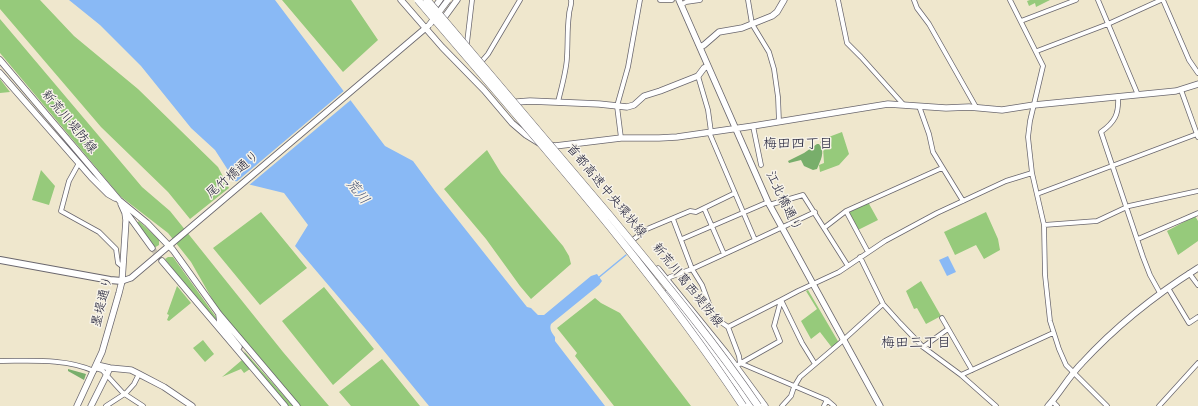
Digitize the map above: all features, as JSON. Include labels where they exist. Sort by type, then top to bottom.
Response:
[{"type":"highway","name":"首都高速中央環状線","points":[[418,0],[626,246],[671,303],[743,406]]},
{"type":"highway","name":"首都高速中央環状線","points":[[426,0],[566,163],[677,298],[722,354],[758,406]]},
{"type":"highway","points":[[713,362],[747,406]]},
{"type":"main road","points":[[401,0],[428,27],[459,65],[484,90],[519,130],[532,139],[546,145],[555,146],[621,138],[659,138],[736,129],[883,105],[902,104],[946,108],[976,107],[1002,110],[1034,105],[1181,90],[1198,84]]},
{"type":"main road","name":"新荒川葛西堤防線","points":[[423,0],[633,250],[728,372],[752,406]]},
{"type":"main road","name":"新荒川葛西堤防線","points":[[432,0],[738,364],[765,406]]},
{"type":"main road","points":[[432,11],[440,0]]},
{"type":"main road","name":"尾竹橋通り","points":[[122,281],[131,278],[416,38],[428,27],[448,0]]},
{"type":"main road","points":[[441,22],[457,0]]},
{"type":"main road","points":[[700,47],[719,32],[742,28],[772,16],[777,12],[784,0]]},
{"type":"main road","name":"江北橋通り","points":[[680,2],[769,203],[880,406]]},
{"type":"main road","name":"新荒川堤防線","points":[[0,60],[119,200],[147,223],[177,255],[218,314],[297,406]]},
{"type":"main road","points":[[517,102],[521,100],[628,107],[634,105],[644,96],[698,76],[704,68],[708,66]]},
{"type":"main road","name":"新荒川堤防線","points":[[0,73],[108,194],[119,200]]},
{"type":"main road","name":"墨堤通り","points":[[77,406],[95,368],[109,329],[122,281],[126,220],[124,208],[119,200]]},
{"type":"main road","points":[[124,208],[152,248]]},
{"type":"main road","points":[[0,260],[96,278],[122,281]]},
{"type":"main road","name":"新荒川堤防線","points":[[162,261],[284,406]]},
{"type":"main road","points":[[1050,404],[1073,372],[1129,317],[1160,293],[1198,268]]},
{"type":"main road","name":"新荒川堤防線","points":[[218,314],[220,323],[240,348],[242,357]]},
{"type":"main road","points":[[95,368],[131,370],[164,386],[192,406]]},
{"type":"main road","points":[[90,406],[110,368]]},
{"type":"street","points":[[467,43],[472,0]]},
{"type":"street","points":[[482,61],[488,54],[520,0]]},
{"type":"street","points":[[558,102],[567,57],[569,14],[572,5],[571,0]]},
{"type":"street","points":[[621,138],[617,106],[628,67],[640,0]]},
{"type":"street","points":[[660,0],[672,0]]},
{"type":"street","points":[[680,2],[700,0]]},
{"type":"street","points":[[748,0],[752,24],[769,52],[772,62],[778,97],[779,122]]},
{"type":"street","points":[[838,0],[847,43],[861,56],[902,104]]},
{"type":"street","points":[[914,0],[917,8],[929,24],[976,107]]},
{"type":"street","points":[[1010,0],[1043,66],[1030,121],[1028,137],[1032,173],[1044,225],[1045,282],[1049,316],[1053,333],[1063,360],[1107,406]]},
{"type":"street","points":[[1021,21],[1076,0]]},
{"type":"street","points":[[1098,0],[1138,95]]},
{"type":"street","points":[[1036,51],[1108,24],[1162,0],[1189,60],[1198,73]]},
{"type":"street","points":[[698,76],[708,110],[710,132],[755,240]]},
{"type":"street","points":[[1037,194],[1197,136],[1181,90]]},
{"type":"street","points":[[1118,97],[1119,110],[1110,126],[1101,132],[1150,275],[1160,293]]},
{"type":"street","points":[[919,106],[929,134],[931,148],[963,201]]},
{"type":"street","points":[[753,126],[761,165]]},
{"type":"street","points":[[79,163],[69,181],[61,211],[99,232],[116,250],[118,263],[123,267]]},
{"type":"street","points":[[824,228],[846,211],[942,168]]},
{"type":"street","points":[[728,327],[848,266],[885,241],[917,223],[1006,181],[1032,173]]},
{"type":"street","points":[[1044,225],[1096,220],[1145,202],[1181,196],[1198,191]]},
{"type":"street","points":[[634,239],[647,229],[690,211],[696,212],[735,193]]},
{"type":"street","points":[[682,239],[743,212],[769,203],[803,195],[848,266]]},
{"type":"street","points":[[704,208],[724,254]]},
{"type":"street","points":[[846,211],[868,252]]},
{"type":"street","points":[[667,280],[670,277],[692,269],[815,212]]},
{"type":"street","points":[[1138,239],[1198,213]]},
{"type":"street","points":[[673,218],[692,269],[702,285],[712,312],[718,320],[728,327],[739,356],[738,364]]},
{"type":"street","points":[[860,257],[883,304],[923,347],[961,375],[996,406]]},
{"type":"street","points":[[1190,273],[1198,286]]},
{"type":"street","points":[[1168,288],[1189,323],[1198,317]]},
{"type":"street","points":[[728,372],[738,364],[780,341],[774,326],[781,300]]},
{"type":"street","points":[[781,300],[802,343],[815,364]]},
{"type":"street","points":[[782,406],[791,396],[794,386],[800,377],[844,340],[883,304]]},
{"type":"street","points":[[942,318],[972,370]]},
{"type":"street","points":[[923,347],[948,330]]},
{"type":"street","points":[[961,375],[1053,333]]},
{"type":"street","points":[[0,361],[68,363],[102,370],[124,394],[143,406]]},
{"type":"street","points":[[1159,406],[1198,363]]},
{"type":"street","points":[[738,364],[827,400],[834,406]]},
{"type":"street","points":[[106,406],[124,394],[134,384],[139,374]]},
{"type":"street","points":[[824,406],[827,400]]},
{"type":"street","points":[[1050,404],[1056,406]]},
{"type":"green space","points":[[0,0],[40,0],[74,36],[138,89],[218,167],[229,188],[190,219],[168,192],[101,127],[0,9]]},
{"type":"green space","points":[[282,0],[351,0],[378,40],[343,72]]},
{"type":"green space","points":[[1050,0],[1036,7],[1035,3],[1029,6],[1027,1]]},
{"type":"green space","points":[[0,19],[142,187],[170,211],[283,352],[329,406],[300,406],[219,311],[191,262],[168,233],[120,196],[0,53]]},
{"type":"green space","points":[[0,79],[10,92],[0,93]]},
{"type":"green space","points":[[842,132],[849,154],[839,165],[820,172],[819,165],[824,163],[823,147],[820,142]]},
{"type":"green space","points":[[817,144],[821,147],[822,153],[817,169],[813,170],[804,166],[801,160],[789,163],[788,161]]},
{"type":"green space","points":[[487,150],[501,173],[563,246],[569,256],[571,264],[531,299],[486,239],[444,189]]},
{"type":"green space","points":[[41,170],[55,186],[49,205],[32,200]]},
{"type":"green space","points":[[868,202],[878,220],[858,230],[848,212]]},
{"type":"green space","points":[[261,212],[307,268],[260,305],[213,248]]},
{"type":"green space","points":[[986,212],[998,239],[1000,250],[984,259],[976,245],[955,255],[944,232]]},
{"type":"green space","points":[[1195,216],[1198,221],[1198,241],[1178,255],[1167,231]]},
{"type":"green space","points":[[139,221],[159,240],[159,245],[154,248],[137,223]]},
{"type":"green space","points":[[168,257],[173,257],[216,317],[217,322],[193,295],[165,259]]},
{"type":"green space","points":[[921,281],[941,316],[926,324],[917,308],[914,309],[906,291]]},
{"type":"green space","points":[[177,286],[191,303],[169,321],[167,320],[169,315],[167,314]]},
{"type":"green space","points":[[324,287],[374,349],[333,385],[282,321]]},
{"type":"green space","points":[[808,290],[839,343],[833,349],[820,332],[811,339],[801,321],[817,309],[806,291]]},
{"type":"green space","points":[[595,298],[601,303],[620,313],[691,406],[614,406],[575,356],[577,353],[557,328]]},
{"type":"green space","points":[[203,340],[214,354],[205,362],[193,348]]},
{"type":"green space","points":[[244,351],[293,406],[288,406],[246,356]]},
{"type":"green space","points":[[382,359],[420,406],[351,406],[339,392]]},
{"type":"green space","points":[[242,360],[250,369],[244,373],[241,369],[222,377]]},
{"type":"green space","points":[[68,369],[86,374],[84,380],[68,371]]},
{"type":"water","name":"荒川","points":[[69,0],[275,0],[385,146],[413,161],[527,307],[531,308],[538,315],[544,315],[591,276],[597,274],[602,281],[599,285],[551,324],[550,328],[555,337],[555,341],[605,406],[429,406],[295,246],[308,225],[284,193],[235,181],[215,150],[191,128],[141,66],[100,25]]},
{"type":"water","points":[[948,256],[956,272],[947,276],[939,260]]},
{"type":"pier","points":[[345,90],[352,99],[248,186],[235,183]]},
{"type":"waterway","points":[[598,278],[626,255]]},
{"type":"tunnel","points":[[152,248],[162,261]]},
{"type":"district","name":"梅田四丁目","points":[[798,146]]},
{"type":"district","name":"梅田三丁目","points":[[916,345]]}]
